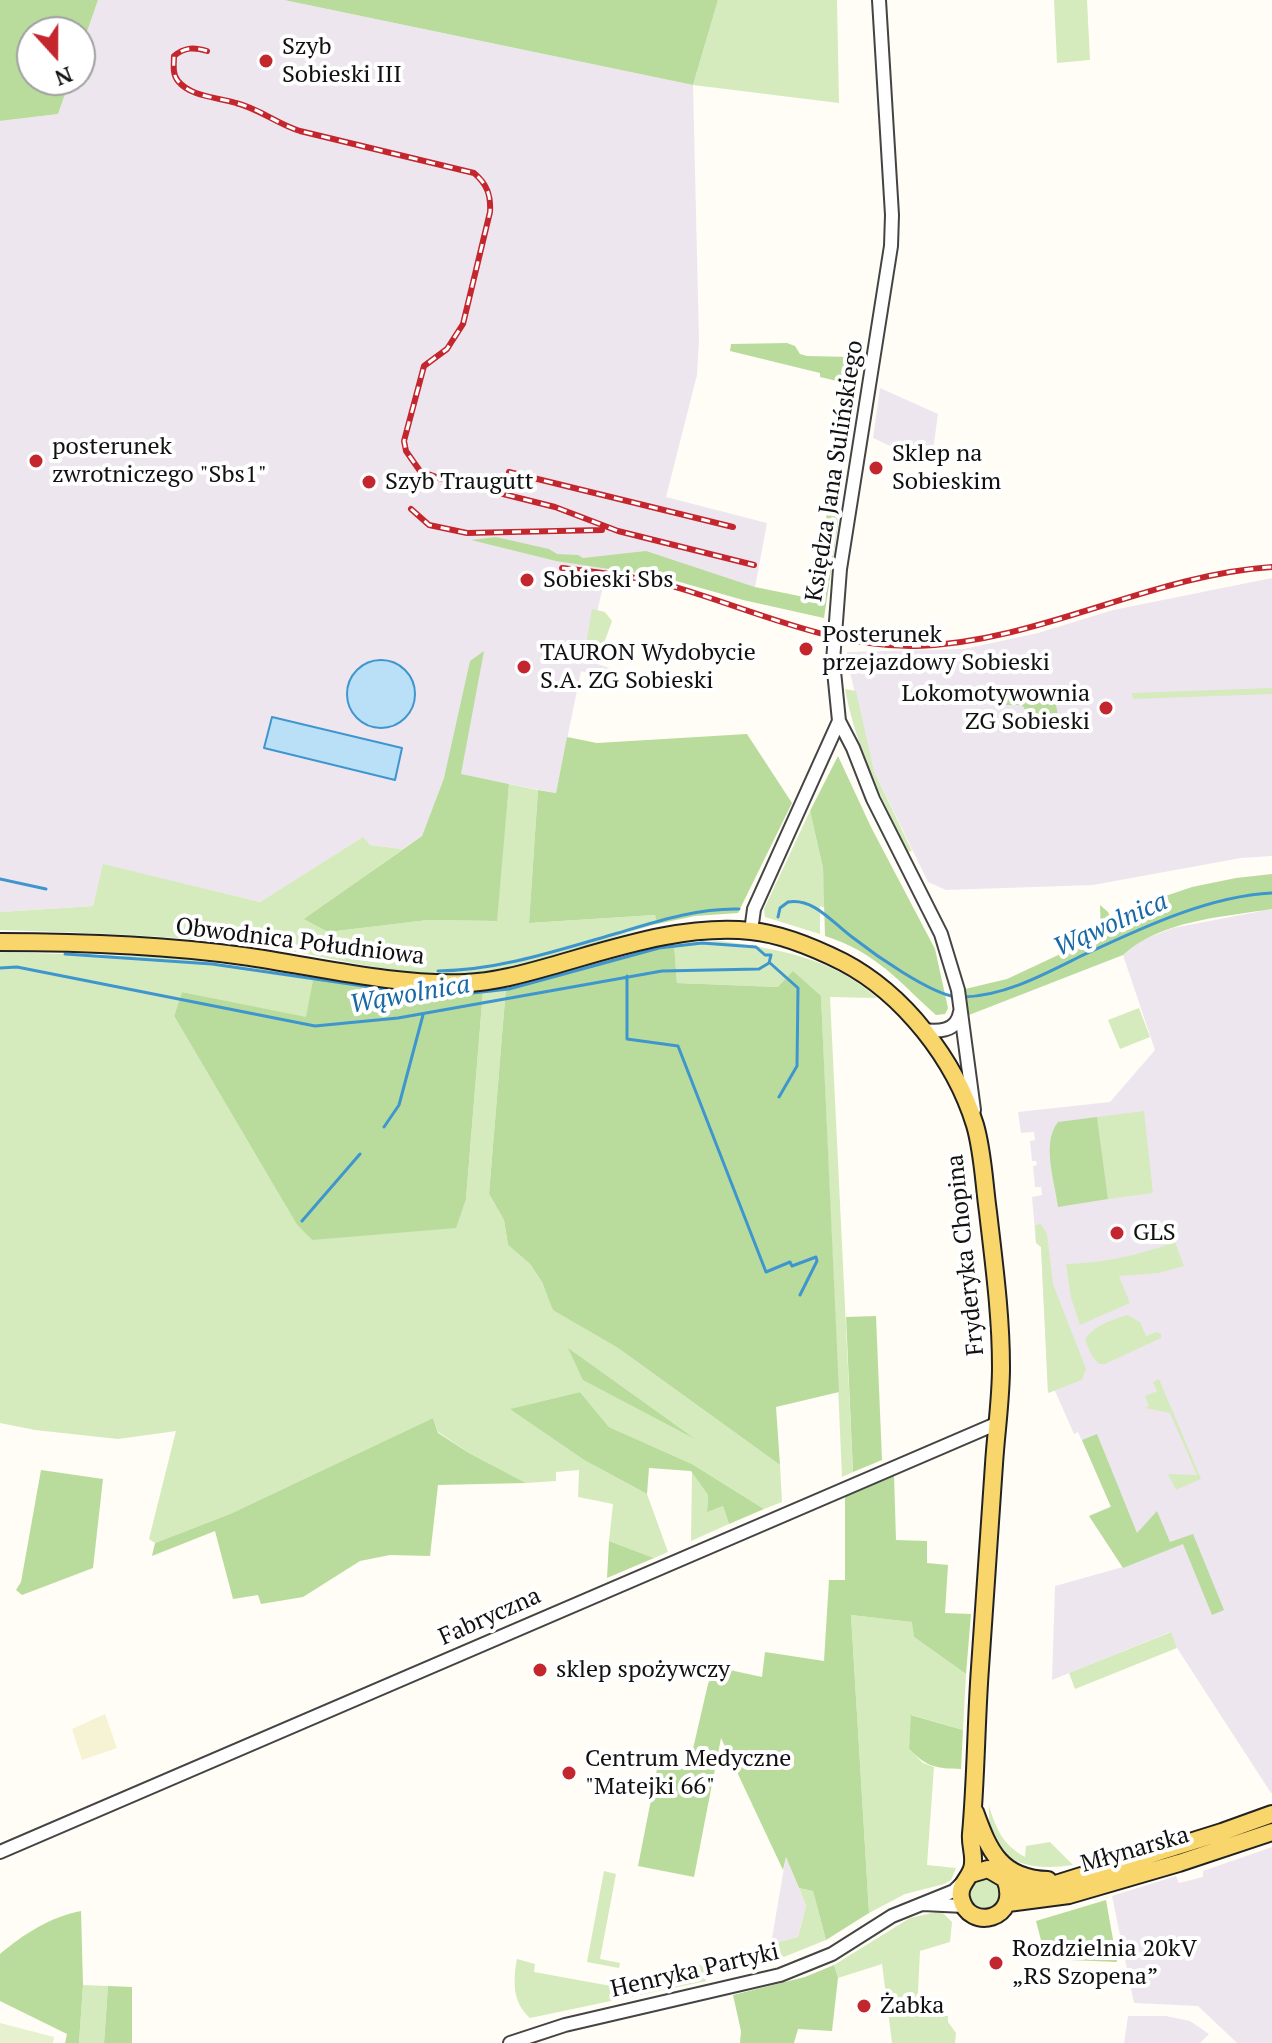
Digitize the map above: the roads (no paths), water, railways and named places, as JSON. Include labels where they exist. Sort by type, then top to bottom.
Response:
[{"type":"main road","name":"Obwodnica Południowa","points":[[0,942],[192,951],[404,980],[469,983],[519,975],[659,937],[707,931],[751,931],[804,944],[855,968],[895,1000],[922,1030],[955,1079],[977,1130]]},
{"type":"main road","name":"Fryderyka Chopina","points":[[964,1906],[961,1889],[974,1862],[970,1840],[1001,1363],[999,1312],[977,1130]]},
{"type":"main road","name":"Fryderyka Chopina","points":[[974,1811],[988,1869]]},
{"type":"main road","name":"Młynarska","points":[[974,1811],[988,1847],[1007,1869],[1026,1878],[1063,1880]]},
{"type":"main road","name":"Młynarska","points":[[1008,1894],[1043,1888],[1272,1814]]},
{"type":"main road","name":"Młynarska","points":[[1008,1894],[1069,1895],[1272,1832]]},
{"type":"main road","points":[[967,1878],[988,1869],[1001,1874],[1008,1894]]},
{"type":"main road","name":"Młynarska","points":[[964,1906],[974,1916],[989,1918],[1004,1910],[1008,1894]]},
{"type":"street","name":"Księdza Jana Sulińskiego","points":[[839,721],[833,661],[840,569],[891,246],[892,215],[879,0]]},
{"type":"street","points":[[751,931],[754,909],[839,721]]},
{"type":"street","name":"Fryderyka Chopina","points":[[839,721],[873,799],[941,934],[958,990],[977,1130]]},
{"type":"street","points":[[922,1030],[940,1032],[953,1026],[959,1018],[960,1004]]},
{"type":"street","name":"Fabryczna","points":[[0,1852],[998,1423]]},
{"type":"street","points":[[920,1904],[954,1891],[967,1878]]},
{"type":"street","points":[[920,1904],[964,1906]]},
{"type":"street","name":"Henryka Partyki","points":[[513,2041],[626,2010],[780,1975],[832,1954],[892,1916],[920,1904]]},
{"type":"water","points":[[381,660],[405,670],[415,694],[405,718],[381,728],[357,718],[347,694],[357,670]]},
{"type":"water","points":[[272,717],[402,748],[395,780],[264,748]]},
{"type":"waterway","points":[[0,879],[46,889]]},
{"type":"waterway","name":"Wąwolnica","points":[[963,997],[993,993],[1023,983],[1124,936],[1198,907],[1272,893]]},
{"type":"waterway","name":"Wąwolnica","points":[[778,917],[780,908],[788,902],[814,907],[902,972],[956,997]]},
{"type":"waterway","points":[[438,971],[507,963],[678,916],[739,909]]},
{"type":"waterway","name":"Wąwolnica","points":[[0,968],[17,967],[315,1026],[398,1018],[662,971],[759,969],[769,963],[771,955],[765,955],[756,947],[702,943],[659,948],[509,989],[445,996],[212,964],[65,954]]},
{"type":"waterway","points":[[770,963],[798,988],[797,1066],[779,1097]]},
{"type":"waterway","points":[[627,976],[627,1039],[678,1046],[766,1272],[790,1262],[792,1266],[816,1257],[817,1261],[800,1295]]},
{"type":"waterway","points":[[384,1127],[399,1105],[423,1015]]},
{"type":"waterway","points":[[302,1221],[360,1154]]},
{"type":"railway","points":[[207,51],[190,49],[174,56],[176,78],[190,90],[245,106],[300,131],[474,173],[485,186],[490,212],[463,324],[447,349],[424,366],[404,441],[406,451],[420,471],[555,507],[618,531],[754,565]]},
{"type":"railway","points":[[509,472],[733,527]]},
{"type":"railway","points":[[411,509],[429,525],[467,533],[602,530]]},
{"type":"railway","points":[[562,568],[667,585],[827,635],[886,645],[917,646],[963,642],[1007,633],[1182,582],[1272,567]]},
{"type":"place","name":"Szyb Sobieski III","points":[[266,61]]},
{"type":"place","name":"posterunek zwrotniczego \"Sbs1\"","points":[[36,461]]},
{"type":"place","name":"Sklep na Sobieskim","points":[[876,468]]},
{"type":"place","name":"Szyb Traugutt","points":[[369,482]]},
{"type":"place","name":"Sobieski Sbs","points":[[527,580]]},
{"type":"place","name":"Posterunek przejazdowy Sobieski","points":[[806,649]]},
{"type":"place","name":"TAURON Wydobycie S.A. ZG Sobieski","points":[[524,667]]},
{"type":"place","name":"Lokomotywownia ZG Sobieski","points":[[1106,708]]},
{"type":"place","name":"GLS","points":[[1117,1233]]},
{"type":"place","name":"sklep spożywczy","points":[[540,1670]]},
{"type":"place","name":"Centrum Medyczne \"Matejki 66\"","points":[[569,1773]]},
{"type":"place","name":"Rozdzielnia 20kV „RS Szopena”","points":[[996,1963]]},
{"type":"place","name":"Żabka","points":[[864,2006]]}]
